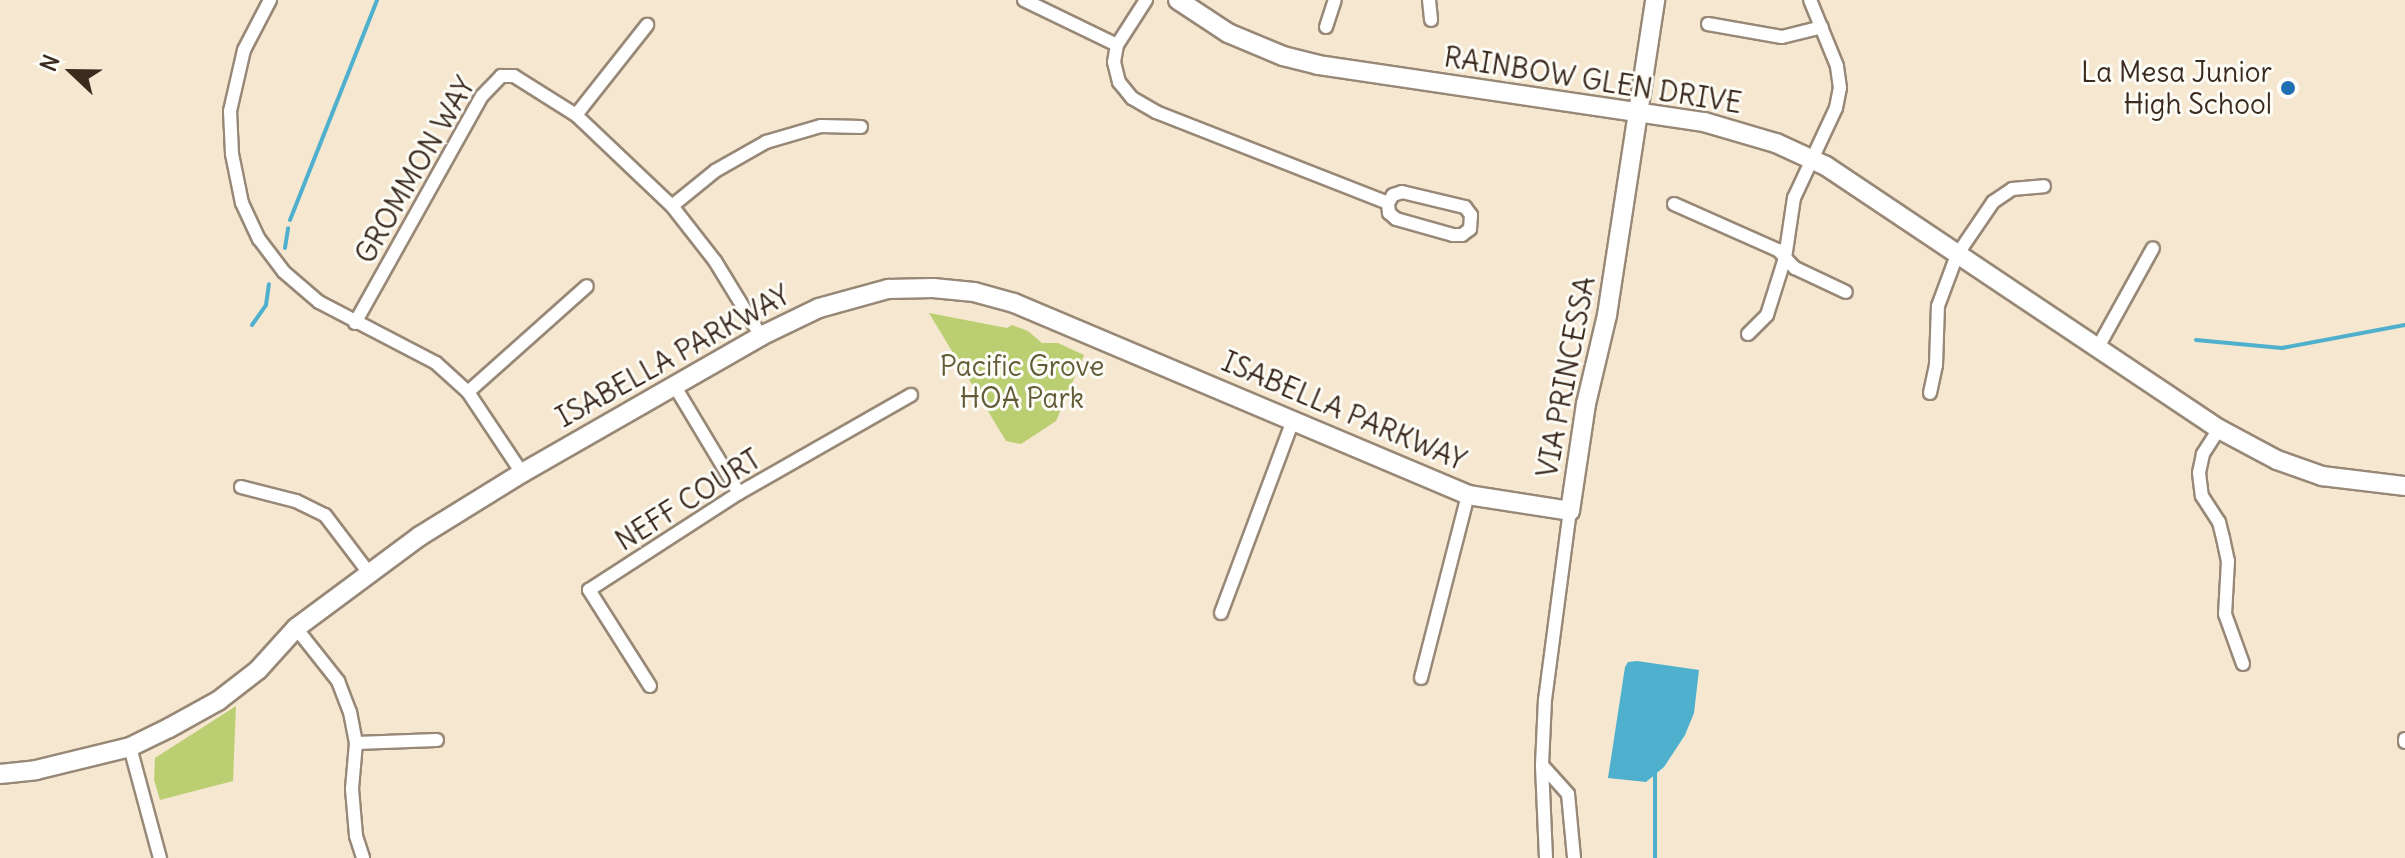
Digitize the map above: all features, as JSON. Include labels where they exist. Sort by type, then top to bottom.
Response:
[{"type":"street","points":[[270,0],[244,50],[230,111],[232,154],[242,203],[259,239],[284,272],[319,302],[436,363],[468,392],[522,473]]},
{"type":"street","points":[[1024,0],[1117,45]]},
{"type":"street","points":[[1146,0],[1117,45],[1114,62],[1119,82],[1132,98],[1156,112],[1388,203]]},
{"type":"street","name":"RAINBOW GLEN DRIVE","points":[[1178,0],[1228,33],[1256,46],[1318,65],[1744,131],[1812,158],[2219,429],[2277,460],[2322,476],[2405,486]]},
{"type":"street","points":[[1326,27],[1335,0]]},
{"type":"street","points":[[1429,0],[1431,20]]},
{"type":"street","name":"VIA PRINCESSA","points":[[1546,858],[1542,765],[1552,635],[1586,404],[1607,315],[1655,0]]},
{"type":"street","points":[[1748,334],[1767,315],[1785,258],[1794,198],[1830,124],[1840,88],[1837,66],[1810,0]]},
{"type":"street","points":[[1708,24],[1782,37],[1822,27]]},
{"type":"street","points":[[576,115],[647,25]]},
{"type":"street","name":"GROMMON WAY","points":[[355,323],[492,82],[501,76],[514,76],[576,115],[672,206],[715,261],[761,336]]},
{"type":"street","points":[[672,206],[715,171],[766,142],[821,126],[861,127]]},
{"type":"street","points":[[1930,393],[1936,365],[1938,306],[1957,255],[1993,202],[2012,189],[2044,186]]},
{"type":"street","points":[[1402,192],[1447,202],[1468,211],[1471,224],[1466,232],[1453,235],[1396,219],[1389,213],[1388,203],[1393,195],[1402,192]]},
{"type":"street","points":[[1674,204],[1778,250],[1795,268],[1846,292]]},
{"type":"street","points":[[2097,349],[2153,248]]},
{"type":"street","points":[[468,392],[587,286]]},
{"type":"street","name":"ISABELLA PARKWAY","points":[[0,774],[36,770],[130,747],[218,701],[258,670],[296,628],[369,573],[420,536],[522,473],[761,336],[819,308],[888,289],[933,288],[974,292],[1054,318],[1468,495],[1570,511]]},
{"type":"street","points":[[674,385],[739,493]]},
{"type":"street","name":"NEFF COURT","points":[[650,686],[589,590],[739,493],[911,395]]},
{"type":"street","points":[[1221,613],[1293,420]]},
{"type":"street","points":[[2219,429],[2203,454],[2199,473],[2202,496],[2219,522],[2223,538],[2228,561],[2225,614],[2243,664]]},
{"type":"street","points":[[241,487],[284,497],[325,515],[369,573]]},
{"type":"street","points":[[1421,678],[1468,495]]},
{"type":"street","points":[[296,628],[338,681],[356,743],[352,789],[356,836],[363,858]]},
{"type":"street","points":[[356,743],[437,740]]},
{"type":"street","points":[[130,747],[160,858]]},
{"type":"street","points":[[1542,765],[1568,794],[1574,858]]},
{"type":"green space","name":"Pacific Grove HOA Park","points":[[929,313],[1007,328],[1012,325],[1028,331],[1042,343],[1058,343],[1084,355],[1056,421],[1021,444],[1006,441]]},
{"type":"green space","points":[[236,706],[233,781],[160,800],[154,780],[155,758]]},
{"type":"water","points":[[1628,662],[1699,670],[1694,713],[1685,735],[1664,767],[1646,782],[1608,778],[1625,667]]},
{"type":"waterway","points":[[290,220],[377,0]]},
{"type":"waterway","points":[[285,248],[288,228]]},
{"type":"waterway","points":[[252,325],[266,305],[269,284]]},
{"type":"waterway","points":[[2196,340],[2282,348],[2405,325]]},
{"type":"waterway","points":[[1655,772],[1655,858]]},
{"type":"place","name":"La Mesa Junior High School","points":[[2288,88]]}]
